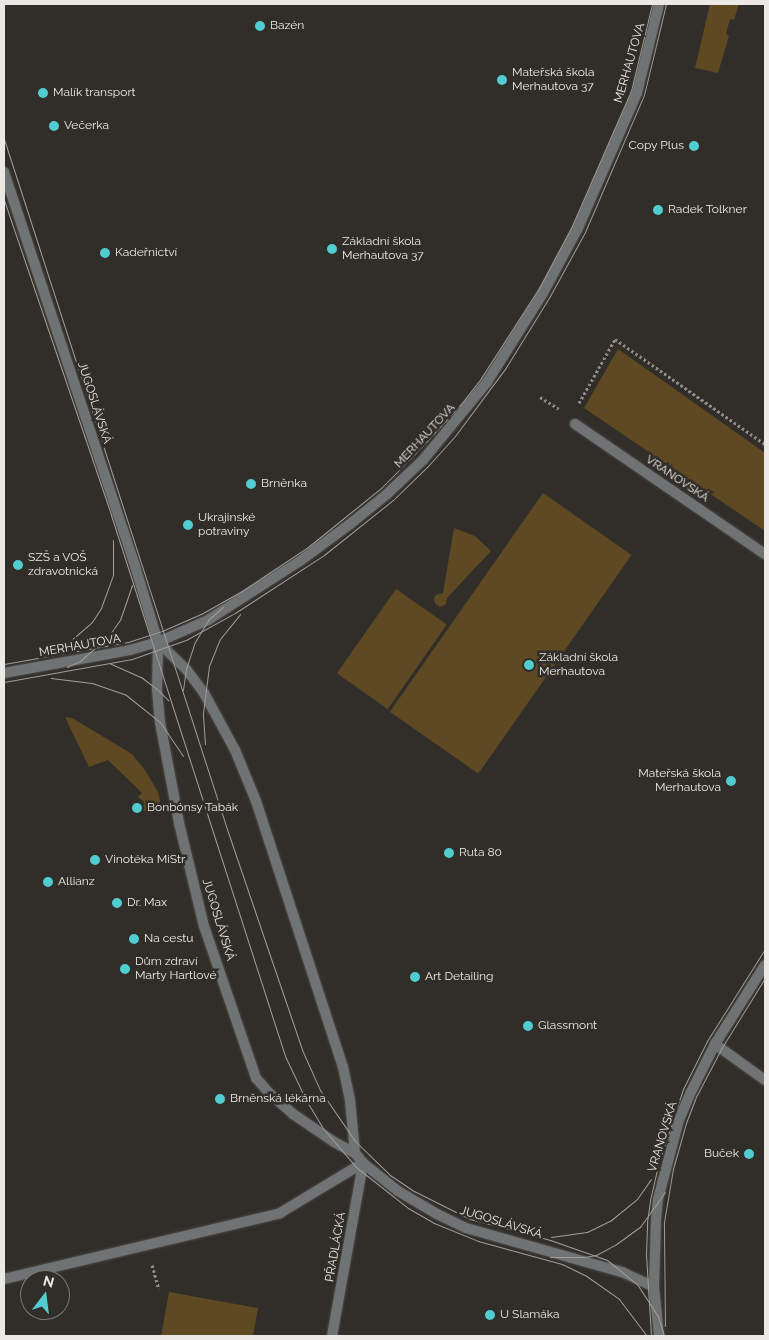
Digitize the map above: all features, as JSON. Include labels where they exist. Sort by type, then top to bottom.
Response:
[{"type":"street","name":"MERHAUTOVA","points":[[4,673],[130,650],[158,642],[208,620],[237,604],[350,524],[387,494],[423,460],[467,409],[487,382],[544,294],[578,228],[637,93],[659,4]]},
{"type":"street","name":"JUGOSLÁVSKÁ","points":[[4,172],[135,566],[158,642],[157,688],[160,722],[178,823],[204,926],[256,1078],[269,1093],[293,1114],[328,1138],[355,1153],[364,1163],[414,1202],[466,1228],[578,1258],[622,1272],[654,1287]]},
{"type":"street","name":"VRANOVSKÁ","points":[[575,424],[765,554]]},
{"type":"street","name":"JUGOSLÁVSKÁ","points":[[158,642],[186,669],[204,693],[235,750],[256,801],[343,1067],[350,1100],[355,1153]]},
{"type":"street","name":"VRANOVSKÁ","points":[[659,1336],[654,1287],[656,1220],[666,1164],[679,1120],[690,1094],[715,1044],[765,965]]},
{"type":"street","points":[[715,1044],[765,1080]]},
{"type":"street","points":[[4,1279],[280,1213],[364,1163]]},
{"type":"street","name":"PŘADLÁCKÁ","points":[[332,1336],[364,1163]]},
{"type":"path","points":[[575,411],[615,339],[765,444]]},
{"type":"path","points":[[540,397],[566,413]]},
{"type":"shaded area","points":[[710,4],[739,4],[734,20],[730,19],[726,34],[729,36],[718,73],[695,68]]},
{"type":"shaded area","points":[[618,349],[765,453],[765,531],[584,408]]},
{"type":"shaded area","points":[[543,493],[631,555],[478,774],[390,712]]},
{"type":"shaded area","points":[[454,528],[475,536],[491,551],[447,598],[446,604],[440,607],[435,603],[434,599],[436,595],[443,593]]},
{"type":"shaded area","points":[[396,589],[447,625],[388,709],[337,673]]},
{"type":"shaded area","points":[[65,717],[72,718],[132,754],[145,770],[158,792],[163,814],[143,811],[144,802],[138,797],[142,793],[108,760],[89,767]]},
{"type":"shaded area","points":[[169,1292],[258,1308],[253,1336],[161,1336]]},
{"type":"tram line","points":[[4,664],[128,642],[162,631],[201,614],[242,591],[308,547],[381,488],[414,455],[461,404],[481,378],[538,290],[572,226],[631,91],[652,4]]},
{"type":"tram line","points":[[4,682],[132,659],[186,640],[235,613],[324,555],[393,500],[428,466],[455,436],[505,369],[550,296],[585,232],[644,95],[666,4]]},
{"type":"tram line","points":[[4,139],[229,835],[303,1052],[320,1090],[355,1141],[390,1175],[414,1191],[470,1219],[550,1240],[607,1260],[637,1284],[658,1316],[664,1336]]},
{"type":"tram line","points":[[4,200],[111,515],[285,1056],[306,1100],[322,1127],[356,1167],[408,1208],[434,1223],[478,1241],[562,1264],[585,1275],[619,1299],[647,1336]]},
{"type":"tram line","points":[[47,652],[69,642],[92,622],[101,608],[113,575],[113,540]]},
{"type":"tram line","points":[[67,667],[80,661],[108,637],[120,620],[132,585]]},
{"type":"tram line","points":[[183,690],[186,669],[195,642],[208,620],[223,607]]},
{"type":"tram line","points":[[205,744],[203,713],[209,666],[220,639],[240,614]]},
{"type":"tram line","points":[[109,663],[141,677],[168,700]]},
{"type":"tram line","points":[[51,678],[92,683],[126,695],[160,722],[183,756]]},
{"type":"tram line","points":[[651,1336],[646,1255],[647,1222],[658,1165],[683,1089],[707,1041],[765,949]]},
{"type":"tram line","points":[[665,1326],[664,1222],[673,1169],[686,1123],[697,1095],[721,1049],[765,978]]},
{"type":"tram line","points":[[551,1237],[587,1232],[610,1221],[637,1199],[651,1179]]},
{"type":"tram line","points":[[550,1257],[585,1257],[596,1255],[615,1245],[640,1227],[665,1192]]},
{"type":"place","name":"Bazén","points":[[260,26]]},
{"type":"place","name":"Mateřská škola Merhautova 37","points":[[502,80]]},
{"type":"place","name":"Malík transport","points":[[43,93]]},
{"type":"place","name":"Večerka","points":[[54,126]]},
{"type":"place","name":"Copy Plus","points":[[694,146]]},
{"type":"place","name":"Radek Tolkner","points":[[658,210]]},
{"type":"place","name":"Základní škola Merhautova 37","points":[[332,249]]},
{"type":"place","name":"Kadeřnictví","points":[[105,253]]},
{"type":"place","name":"Brněnka","points":[[251,484]]},
{"type":"place","name":"Ukrajinské potraviny","points":[[188,525]]},
{"type":"place","name":"SZŠ a VOŠ zdravotnická","points":[[18,565]]},
{"type":"place","name":"Základní škola Merhautova","points":[[529,665]]},
{"type":"place","name":"Mateřská škola Merhautova","points":[[731,781]]},
{"type":"place","name":"Bonbónsy Tabák","points":[[137,808]]},
{"type":"place","name":"Ruta 80","points":[[449,853]]},
{"type":"place","name":"Vinotéka MiStr","points":[[95,860]]},
{"type":"place","name":"Allianz","points":[[48,882]]},
{"type":"place","name":"Dr. Max","points":[[117,903]]},
{"type":"place","name":"Na cestu","points":[[134,939]]},
{"type":"place","name":"Dům zdraví Marty Hartlové","points":[[125,969]]},
{"type":"place","name":"Art Detailing","points":[[415,977]]},
{"type":"place","name":"Glassmont","points":[[528,1026]]},
{"type":"place","name":"Brněnská lékárna","points":[[220,1099]]},
{"type":"place","name":"Buček","points":[[749,1154]]},
{"type":"place","name":"U Slamáka","points":[[490,1315]]}]
